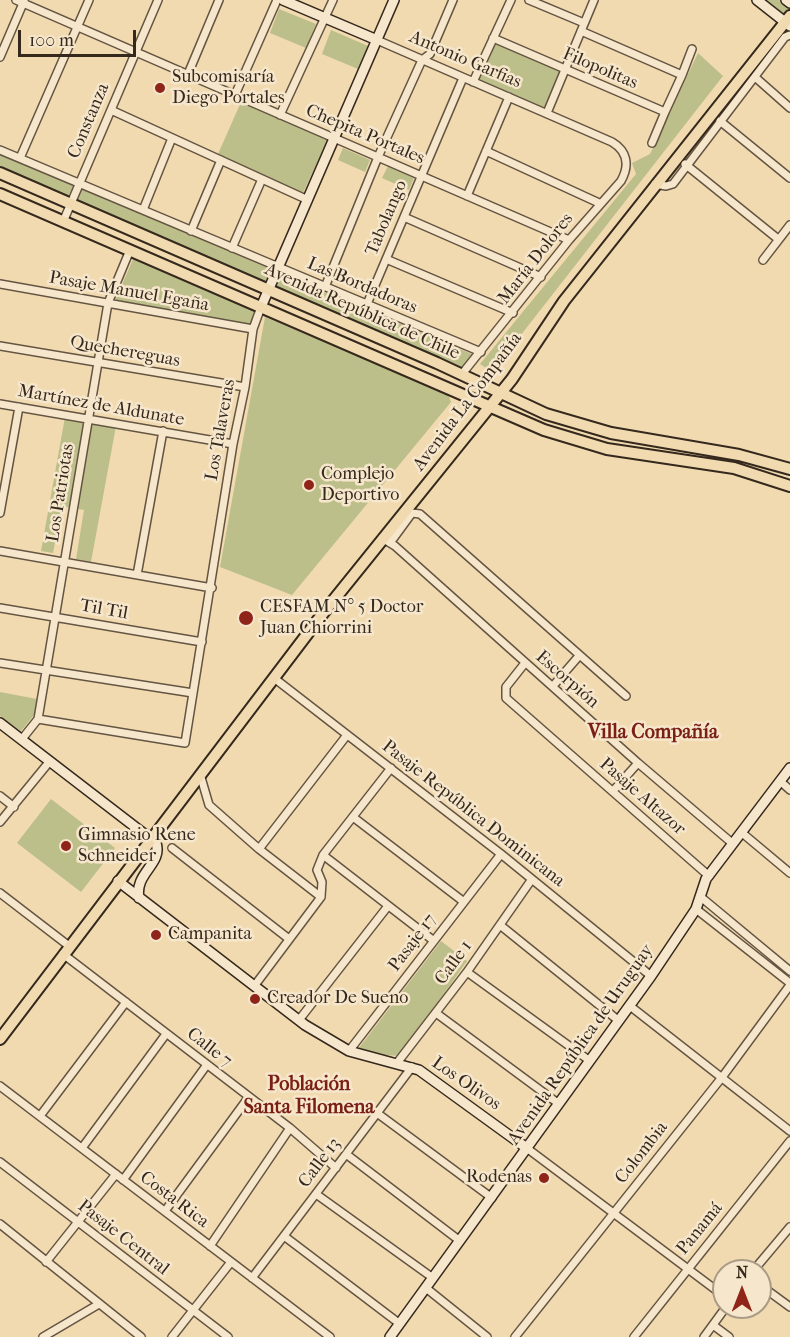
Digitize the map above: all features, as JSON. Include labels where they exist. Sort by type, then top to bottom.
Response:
[{"type":"main road","name":"Avenida La Compañía","points":[[0,1039],[274,678],[386,541],[501,393],[564,301],[655,184],[789,22]]},
{"type":"main road","name":"Avenida República de Chile","points":[[0,173],[268,288],[546,414],[585,427],[641,440],[739,455],[790,469]]},
{"type":"main road","name":"Avenida República de Chile","points":[[0,194],[490,406],[584,443],[633,454],[726,466],[790,486]]},
{"type":"street","points":[[20,158],[89,0]]},
{"type":"street","name":"Constanza","points":[[63,222],[158,0]]},
{"type":"street","points":[[188,75],[219,0]]},
{"type":"street","points":[[235,95],[277,0]]},
{"type":"street","name":"Antonio Garfias","points":[[283,0],[612,142],[622,148],[626,160]]},
{"type":"street","points":[[280,115],[333,0]]},
{"type":"street","name":"Los Talaveras","points":[[38,719],[185,742],[212,588],[233,444],[246,387],[253,329],[268,288],[394,0]]},
{"type":"street","points":[[325,286],[378,157],[422,60],[430,54],[453,0]]},
{"type":"street","points":[[473,82],[511,0]]},
{"type":"street","points":[[529,0],[584,23]]},
{"type":"street","points":[[547,113],[594,0]]},
{"type":"street","points":[[757,0],[789,22]]},
{"type":"street","points":[[786,0],[790,3]]},
{"type":"street","points":[[0,57],[21,1]]},
{"type":"street","name":"Chepita Portales","points":[[21,1],[569,240]]},
{"type":"street","points":[[581,31],[682,75]]},
{"type":"street","points":[[655,184],[670,186],[785,37],[790,35]]},
{"type":"street","name":"Filopolitas","points":[[493,38],[665,112]]},
{"type":"street","points":[[652,143],[692,50]]},
{"type":"street","points":[[755,77],[790,108]]},
{"type":"street","name":"Tabolango","points":[[367,304],[463,78]]},
{"type":"street","points":[[467,196],[508,97]]},
{"type":"street","points":[[111,110],[308,200]]},
{"type":"street","points":[[720,120],[790,178]]},
{"type":"street","points":[[143,210],[172,138]]},
{"type":"street","name":"Las Bordadoras","points":[[0,150],[481,352]]},
{"type":"street","points":[[486,151],[599,203]]},
{"type":"street","points":[[676,158],[778,239]]},
{"type":"street","points":[[191,231],[221,160]]},
{"type":"street","name":"María Dolores","points":[[462,374],[626,172],[626,160]]},
{"type":"street","points":[[232,248],[262,179]]},
{"type":"street","points":[[404,217],[541,277]]},
{"type":"street","points":[[763,260],[790,225]]},
{"type":"street","name":"Los Patriotas","points":[[22,739],[38,719],[48,671],[108,303],[130,250]]},
{"type":"street","name":"Las Bordadoras","points":[[386,259],[513,313]]},
{"type":"street","name":"Pasaje Manuel Egaña","points":[[0,284],[253,329]]},
{"type":"street","name":"Quechereguas","points":[[0,346],[246,387]]},
{"type":"street","name":"Martínez de Aldunate","points":[[0,404],[233,444]]},
{"type":"street","points":[[0,513],[19,407]]},
{"type":"street","points":[[137,575],[163,431]]},
{"type":"street","points":[[386,541],[412,513],[420,514],[578,657],[626,696]]},
{"type":"street","name":"Escorpión","points":[[386,541],[732,843]]},
{"type":"street","points":[[0,551],[212,588]]},
{"type":"street","name":"Til Til","points":[[0,608],[202,642]]},
{"type":"street","points":[[553,686],[578,657]]},
{"type":"street","points":[[0,663],[193,693]]},
{"type":"street","name":"Pasaje Altazor","points":[[525,663],[506,687],[506,698],[709,876]]},
{"type":"street","name":"Pasaje República Dominicana","points":[[274,678],[501,854],[651,976]]},
{"type":"street","points":[[0,723],[156,843],[157,853],[138,883],[139,898]]},
{"type":"street","points":[[259,849],[347,735]]},
{"type":"street","points":[[0,822],[50,761]]},
{"type":"street","points":[[613,791],[638,763]]},
{"type":"street","points":[[255,985],[321,897],[322,882],[317,870],[323,855],[391,768]]},
{"type":"street","name":"Avenida República de Uruguay","points":[[390,1337],[630,1006],[696,909],[709,876],[790,768]]},
{"type":"street","points":[[200,774],[209,805],[259,849],[321,897]]},
{"type":"street","points":[[780,781],[790,790]]},
{"type":"street","points":[[0,796],[14,807]]},
{"type":"street","points":[[353,817],[464,902]]},
{"type":"street","points":[[741,832],[790,873]]},
{"type":"street","points":[[172,849],[289,939]]},
{"type":"street","name":"Pasaje 17","points":[[349,1051],[501,854]]},
{"type":"street","points":[[323,855],[434,941]]},
{"type":"street","name":"Calle 1","points":[[397,1063],[467,972],[532,879]]},
{"type":"street","name":"Los Olivos","points":[[118,881],[299,1020],[349,1051],[412,1067],[528,1149],[712,1288]]},
{"type":"street","name":"Calle 7","points":[[0,893],[126,1002],[206,1066],[290,1128],[336,1168]]},
{"type":"street","points":[[702,898],[790,971]]},
{"type":"street","points":[[299,1020],[388,906]]},
{"type":"street","points":[[696,909],[790,984]]},
{"type":"street","points":[[500,925],[619,1021]]},
{"type":"street","points":[[467,972],[590,1061]]},
{"type":"street","name":"Colombia","points":[[515,1337],[723,1076],[790,984]]},
{"type":"street","points":[[40,1116],[126,1002]]},
{"type":"street","points":[[630,1006],[723,1076],[790,1131]]},
{"type":"street","points":[[436,1013],[559,1104]]},
{"type":"street","points":[[82,1148],[166,1034]]},
{"type":"street","points":[[123,1180],[206,1066]]},
{"type":"street","name":"Calle 13","points":[[252,1278],[412,1067]]},
{"type":"street","name":"Costa Rica","points":[[0,1086],[330,1337]]},
{"type":"street","points":[[165,1211],[248,1098]]},
{"type":"street","points":[[377,1113],[492,1198]]},
{"type":"street","points":[[210,1246],[290,1128]]},
{"type":"street","name":"Panamá","points":[[634,1337],[790,1141]]},
{"type":"street","points":[[346,1154],[460,1241]]},
{"type":"street","name":"Pasaje Central","points":[[0,1162],[228,1337]]},
{"type":"street","points":[[46,1262],[116,1174]]},
{"type":"street","points":[[316,1194],[433,1278]]},
{"type":"street","points":[[0,1224],[141,1337]]},
{"type":"street","points":[[763,1259],[790,1227]]},
{"type":"street","points":[[284,1236],[400,1324]]},
{"type":"street","points":[[172,1337],[231,1262]]},
{"type":"street","points":[[426,1288],[488,1337]]},
{"type":"street","points":[[772,1294],[790,1307]]},
{"type":"street","points":[[43,1337],[99,1304]]},
{"type":"street","points":[[704,1337],[718,1319]]},
{"type":"street","points":[[714,1325],[729,1337]]},
{"type":"green space","points":[[765,0],[779,0],[790,8],[790,21]]},
{"type":"green space","points":[[279,9],[316,24],[306,48],[270,33]]},
{"type":"green space","points":[[331,30],[368,46],[358,69],[322,54]]},
{"type":"green space","points":[[493,38],[562,69],[543,112],[473,82]]},
{"type":"green space","points":[[698,53],[723,76],[492,372],[480,364],[636,174],[632,163],[650,154]]},
{"type":"green space","points":[[241,102],[328,139],[303,193],[218,154]]},
{"type":"green space","points":[[343,148],[370,160],[365,172],[338,160]]},
{"type":"green space","points":[[0,154],[75,185],[67,197],[0,169]]},
{"type":"green space","points":[[388,166],[414,178],[409,190],[382,178]]},
{"type":"green space","points":[[80,188],[273,270],[265,282],[76,200]]},
{"type":"green space","points":[[134,257],[256,310],[250,325],[114,303]]},
{"type":"green space","points":[[281,273],[474,355],[462,370],[274,287]]},
{"type":"green space","name":"Complejo Deportivo","points":[[265,317],[448,394],[451,402],[292,595],[220,567]]},
{"type":"green space","points":[[65,417],[116,426],[91,562],[76,559],[84,510],[62,506],[53,553],[41,551]]},
{"type":"green space","points":[[0,692],[37,699],[34,715],[21,731],[0,716]]},
{"type":"green space","name":"Gimnasio Rene Schneider","points":[[51,799],[115,848],[81,892],[17,843]]},
{"type":"green space","points":[[441,941],[467,961],[400,1056],[355,1053]]},
{"type":"place","name":"Subcomisaría Diego Portales","points":[[160,88]]},
{"type":"place","name":"Complejo Deportivo","points":[[309,485]]},
{"type":"place","name":"CESFAM N° 5 Doctor Juan Chiorrini","points":[[246,618]]},
{"type":"place","name":"Gimnasio Rene Schneider","points":[[66,846]]},
{"type":"place","name":"Campanita","points":[[156,935]]},
{"type":"place","name":"Creador De Sueno","points":[[255,999]]},
{"type":"place","name":"Rodenas","points":[[544,1178]]},
{"type":"district","name":"Villa Compañía","points":[[653,733]]},
{"type":"district","name":"Población Santa Filomena","points":[[309,1096]]}]
